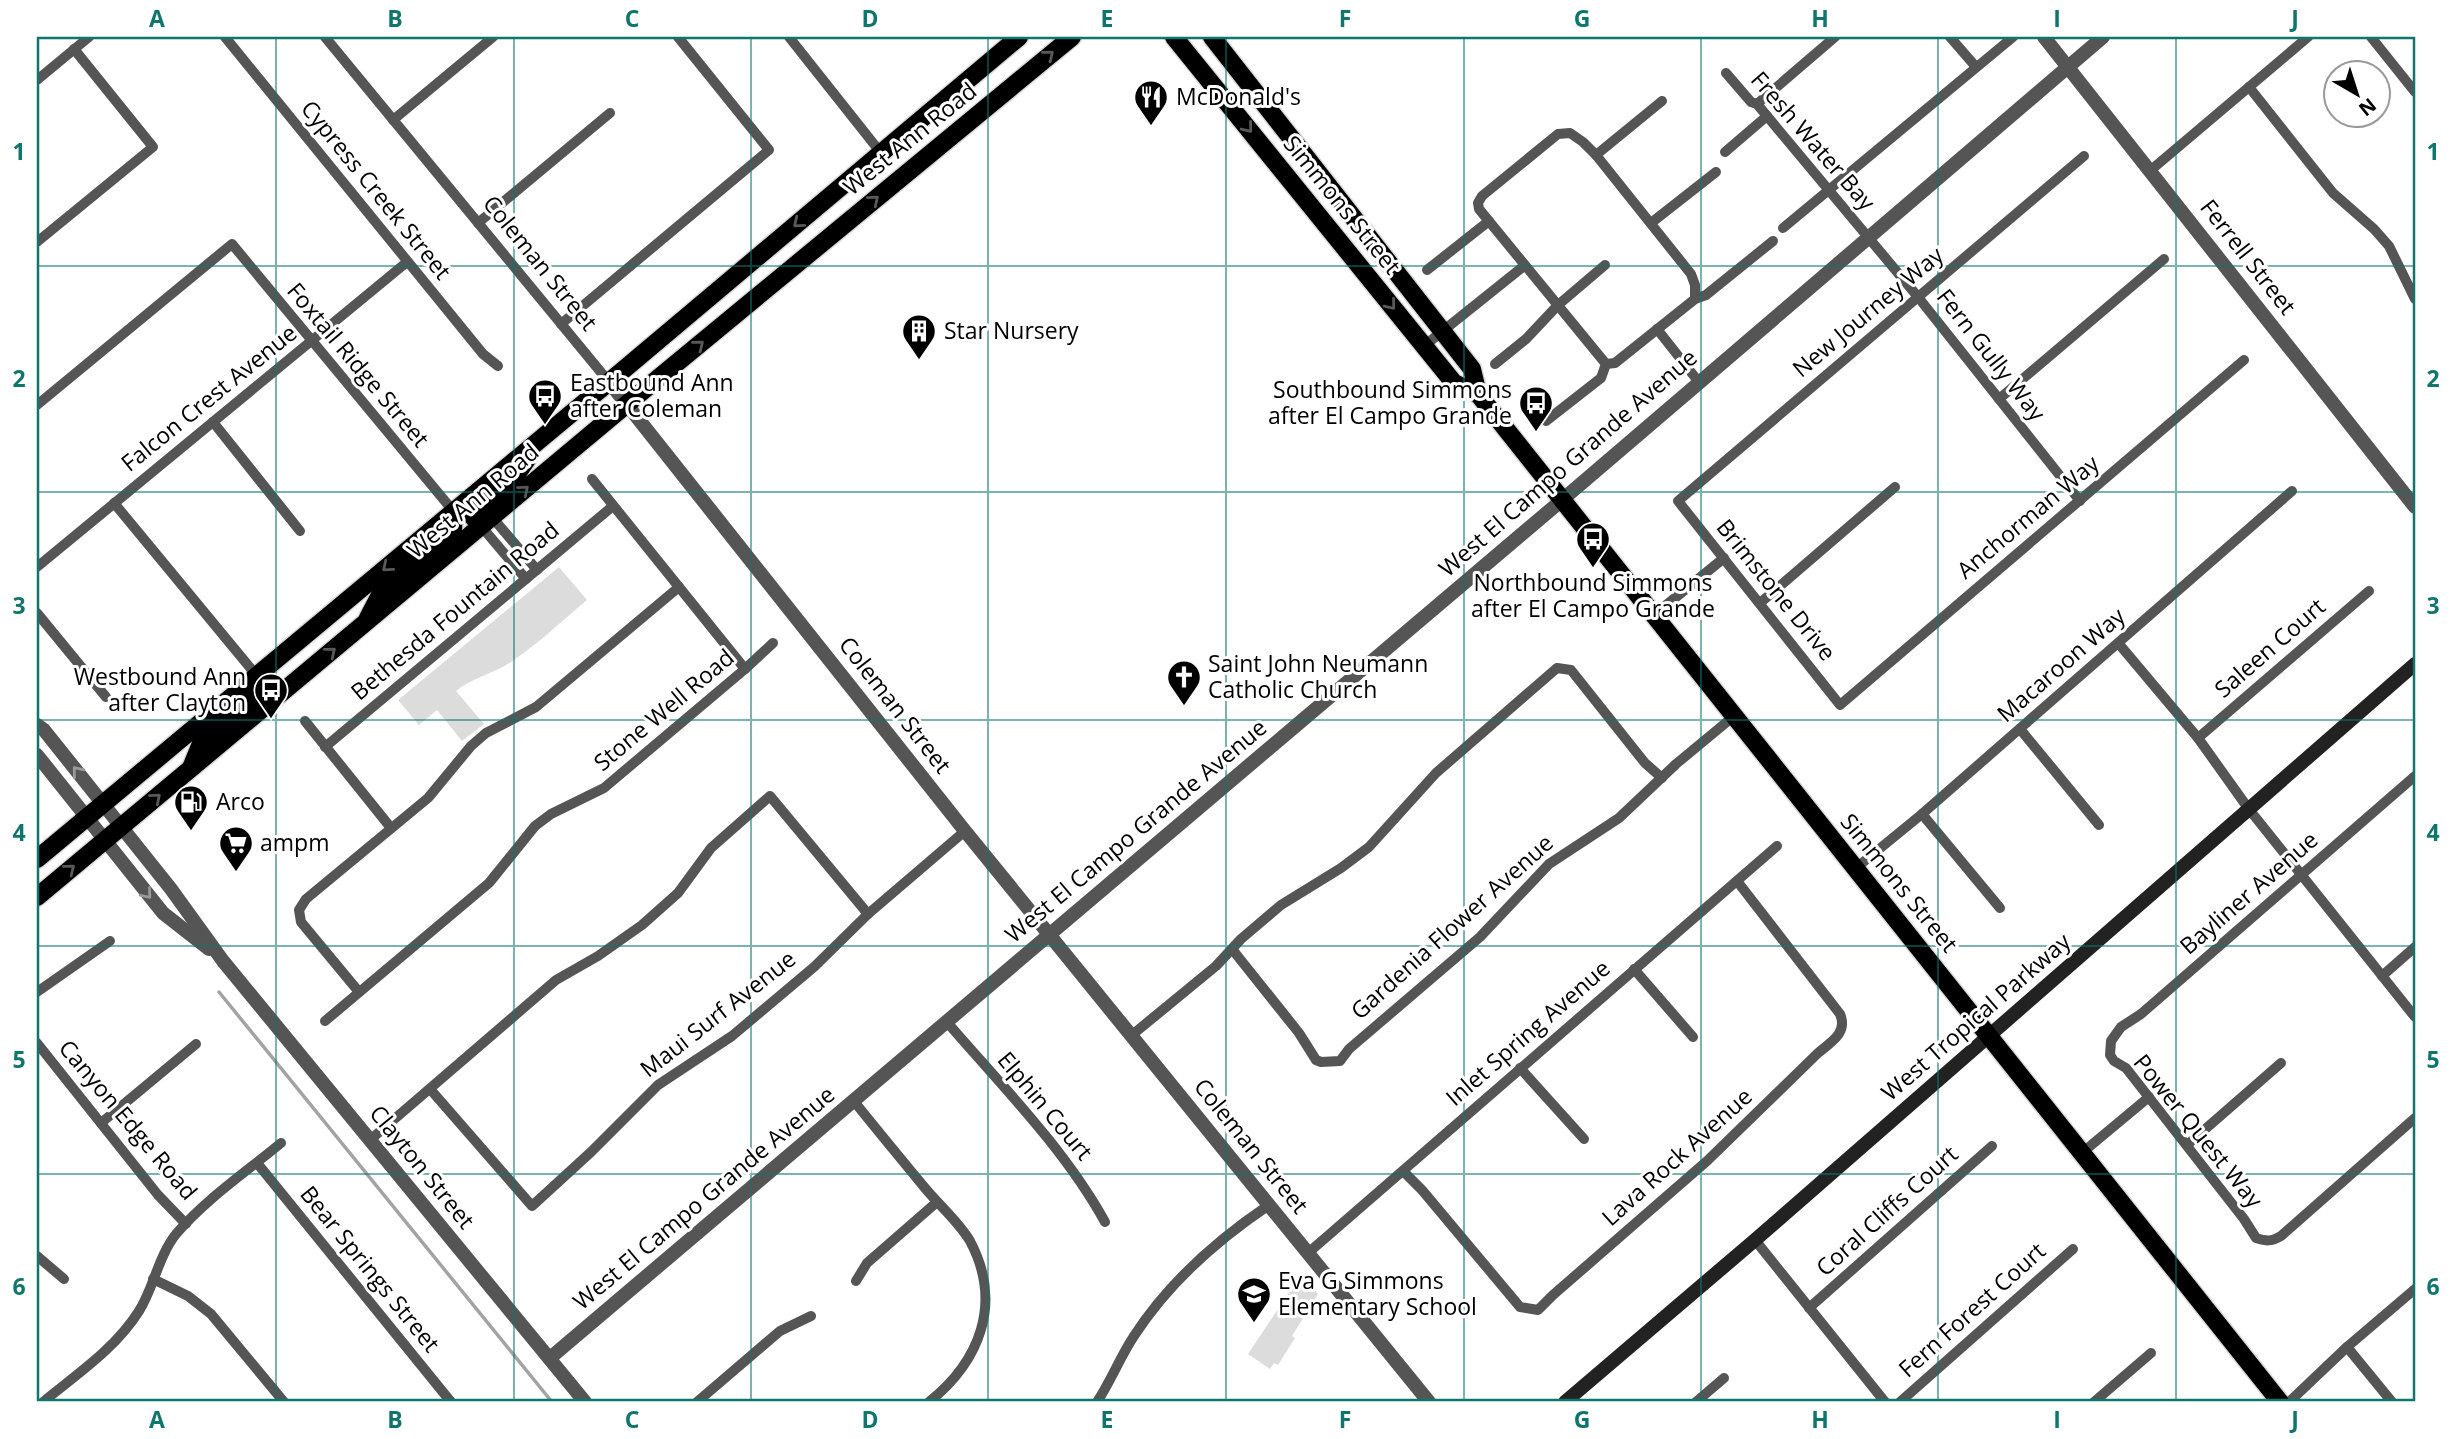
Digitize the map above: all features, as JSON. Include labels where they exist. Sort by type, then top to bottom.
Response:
[{"type":"main road","name":"West Ann Road","points":[[37,859],[1019,37]]},
{"type":"main road","name":"West Ann Road","points":[[37,897],[627,404],[1072,37]]},
{"type":"main road","name":"Simmons Street","points":[[1174,37],[1454,383],[1478,394]]},
{"type":"main road","name":"Simmons Street","points":[[1212,37],[1472,369],[1478,394],[2280,1402]]},
{"type":"main road","points":[[881,153],[902,176]]},
{"type":"main road","points":[[487,522],[473,517],[517,474],[542,438]]},
{"type":"main road","points":[[365,624],[380,595],[453,530],[454,512]]},
{"type":"main road","name":"West Tropical Parkway","points":[[1565,1402],[1755,1240],[2415,664]]},
{"type":"main road","points":[[190,771],[202,741],[257,690],[260,683],[257,676]]},
{"type":"street","points":[[37,80],[89,37]]},
{"type":"street","name":"Cypress Creek Street","points":[[225,37],[483,354],[498,366]]},
{"type":"street","name":"Coleman Street","points":[[325,37],[627,404],[965,831],[1429,1402]]},
{"type":"street","points":[[393,120],[493,37]]},
{"type":"street","points":[[561,324],[769,150],[678,37]]},
{"type":"street","points":[[789,37],[881,153]]},
{"type":"street","points":[[1757,104],[1835,37]]},
{"type":"street","points":[[1950,37],[1976,67]]},
{"type":"street","points":[[1783,228],[2013,37]]},
{"type":"street","name":"Ferrell Street","points":[[2044,37],[2415,507]]},
{"type":"street","name":"West El Campo Grande Avenue","points":[[550,1359],[2103,37]]},
{"type":"street","points":[[2151,170],[2308,37]]},
{"type":"street","points":[[2371,37],[2415,92]]},
{"type":"street","points":[[37,242],[153,147],[74,49]]},
{"type":"street","name":"Fresh Water Bay","points":[[1726,73],[1751,102],[1757,104],[1868,237]]},
{"type":"street","points":[[2249,87],[2333,193],[2389,246],[2415,299]]},
{"type":"street","points":[[1596,155],[1662,101]]},
{"type":"street","points":[[478,223],[610,113]]},
{"type":"street","points":[[1725,152],[1767,116]]},
{"type":"street","points":[[1606,364],[1479,209],[1478,203],[1482,196],[1558,135],[1570,133],[1596,155],[1691,274],[1695,285],[1695,299]]},
{"type":"street","name":"New Journey Way","points":[[1678,501],[2084,156]]},
{"type":"street","points":[[1650,223],[1716,172]]},
{"type":"street","points":[[1427,270],[1489,221]]},
{"type":"street","name":"Fern Gully Way","points":[[1868,237],[2080,501]]},
{"type":"street","points":[[1606,364],[1615,363],[1773,241]]},
{"type":"street","name":"Foxtail Ridge Street","points":[[37,405],[232,244],[310,342],[454,512]]},
{"type":"street","points":[[1999,399],[2164,259]]},
{"type":"street","name":"Falcon Crest Avenue","points":[[37,567],[407,262]]},
{"type":"street","points":[[1495,364],[1526,339],[1558,304],[1605,265]]},
{"type":"street","points":[[1424,346],[1524,266]]},
{"type":"street","points":[[1657,329],[1698,381]]},
{"type":"street","name":"Anchorman Way","points":[[1840,705],[2244,360]]},
{"type":"street","points":[[1546,421],[1601,377],[1606,364]]},
{"type":"street","points":[[213,422],[300,531]]},
{"type":"street","points":[[592,480],[745,669]]},
{"type":"street","points":[[1760,603],[1895,486]]},
{"type":"street","name":"Macaroon Way","points":[[1856,868],[2119,644],[2292,491]]},
{"type":"street","name":"Brimstone Drive","points":[[1678,501],[1840,705]]},
{"type":"street","points":[[114,503],[257,676]]},
{"type":"street","name":"Bethesda Fountain Road","points":[[324,747],[613,506]]},
{"type":"street","points":[[487,522],[537,570]]},
{"type":"street","points":[[487,522],[526,579]]},
{"type":"street","points":[[1654,615],[1724,558]]},
{"type":"street","points":[[359,992],[301,922],[299,910],[306,899],[428,798],[471,746],[486,733],[536,707],[679,587]]},
{"type":"street","name":"Saleen Court","points":[[2198,738],[2369,591]]},
{"type":"street","points":[[37,613],[106,697]]},
{"type":"street","name":"Stone Well Road","points":[[325,1021],[489,883],[535,826],[551,814],[604,788],[773,643]]},
{"type":"street","points":[[2119,644],[2198,738],[2248,808],[2415,1017]]},
{"type":"street","points":[[1132,1035],[1216,966],[1281,905],[1341,868],[1369,847],[1436,773],[1557,668],[1571,670],[1645,763],[1662,778]]},
{"type":"street","name":"Gardenia Flower Avenue","points":[[1232,949],[1299,1033],[1316,1060],[1330,1063],[1340,1061],[1349,1049],[1480,937],[1549,864],[1619,818],[1734,716]]},
{"type":"street","points":[[305,721],[391,828]]},
{"type":"street","name":"Clayton Street","points":[[37,725],[44,730],[179,900],[223,961],[585,1402]]},
{"type":"street","points":[[2020,729],[2099,825]]},
{"type":"street","name":"Clayton Street","points":[[37,755],[163,913],[223,961]]},
{"type":"street","name":"Bayliner Avenue","points":[[2111,1041],[2121,1027],[2141,1014],[2415,776]]},
{"type":"street","points":[[370,1140],[556,981],[642,925],[678,892],[711,848],[770,796],[868,914]]},
{"type":"street","points":[[1922,814],[2000,908]]},
{"type":"street","name":"Maui Surf Avenue","points":[[430,1089],[532,1206],[658,1085],[732,1036],[814,967],[868,914],[965,831]]},
{"type":"street","name":"Inlet Spring Avenue","points":[[1308,1253],[1777,846]]},
{"type":"street","name":"Lava Rock Avenue","points":[[1403,1171],[1512,1296],[1514,1302],[1528,1310],[1538,1310],[1545,1305],[1553,1295],[1707,1161],[1837,1037],[1844,1022],[1737,881]]},
{"type":"street","points":[[163,913],[179,900]]},
{"type":"street","points":[[37,992],[110,941]]},
{"type":"street","points":[[2382,976],[2415,947]]},
{"type":"street","points":[[1634,970],[1693,1037]]},
{"type":"street","name":"Elphin Court","points":[[946,1021],[1067,1162],[1105,1222]]},
{"type":"street","name":"Power Quest Way","points":[[2111,1041],[2110,1055],[2114,1061],[2126,1068],[2256,1238],[2265,1241],[2273,1241],[2281,1236],[2415,1118]]},
{"type":"street","name":"Canyon Edge Road","points":[[37,1043],[158,1195],[186,1224]]},
{"type":"street","points":[[101,1123],[196,1044]]},
{"type":"street","points":[[2187,1145],[2281,1063]]},
{"type":"street","points":[[1520,1068],[1584,1139]]},
{"type":"street","points":[[2083,1152],[2149,1097]]},
{"type":"street","points":[[853,1100],[968,1238],[984,1284],[984,1313],[978,1343],[961,1372],[929,1402]]},
{"type":"street","points":[[43,1402],[124,1334],[146,1299],[165,1251],[186,1224],[281,1143]]},
{"type":"street","name":"Coral Cliffs Court","points":[[1810,1308],[1992,1146]]},
{"type":"street","name":"Bear Springs Street","points":[[257,1163],[451,1402]]},
{"type":"street","points":[[856,1281],[867,1263],[937,1202]]},
{"type":"street","points":[[1097,1402],[1133,1338],[1174,1284],[1215,1244],[1269,1205]]},
{"type":"street","points":[[1755,1240],[1885,1402]]},
{"type":"street","name":"Fern Forest Court","points":[[1900,1402],[2073,1249]]},
{"type":"street","points":[[37,1256],[64,1279]]},
{"type":"street","points":[[153,1279],[188,1296],[211,1314],[284,1402]]},
{"type":"street","points":[[2289,1402],[2347,1347],[2415,1289]]},
{"type":"street","points":[[697,1402],[780,1331],[811,1316]]},
{"type":"street","points":[[2347,1347],[2392,1402]]},
{"type":"street","points":[[2094,1402],[2151,1353]]},
{"type":"street","points":[[1696,1402],[1724,1378]]},
{"type":"shaded area","points":[[559,567],[587,600],[514,660],[456,691],[484,724],[462,741],[437,710],[419,725],[398,700]]},
{"type":"shaded area","points":[[1302,1273],[1318,1294],[1278,1365],[1274,1363],[1270,1369],[1248,1354]]},
{"type":"waterway","points":[[219,992],[552,1402]]},
{"type":"place","name":"McDonald's","points":[[1151,127]]},
{"type":"place","name":"Star Nursery","points":[[919,361]]},
{"type":"place","name":"Eastbound Ann after Coleman","points":[[545,426]]},
{"type":"place","name":"Southbound Simmons after El Campo Grande","points":[[1536,433]]},
{"type":"place","name":"Northbound Simmons after El Campo Grande","points":[[1593,569]]},
{"type":"place","name":"Saint John Neumann Catholic Church","points":[[1184,707]]},
{"type":"place","name":"Westbound Ann after Clayton","points":[[271,720]]},
{"type":"place","name":"Arco","points":[[191,832]]},
{"type":"place","name":"ampm","points":[[236,873]]},
{"type":"place","name":"Eva G Simmons Elementary School","points":[[1254,1324]]}]
